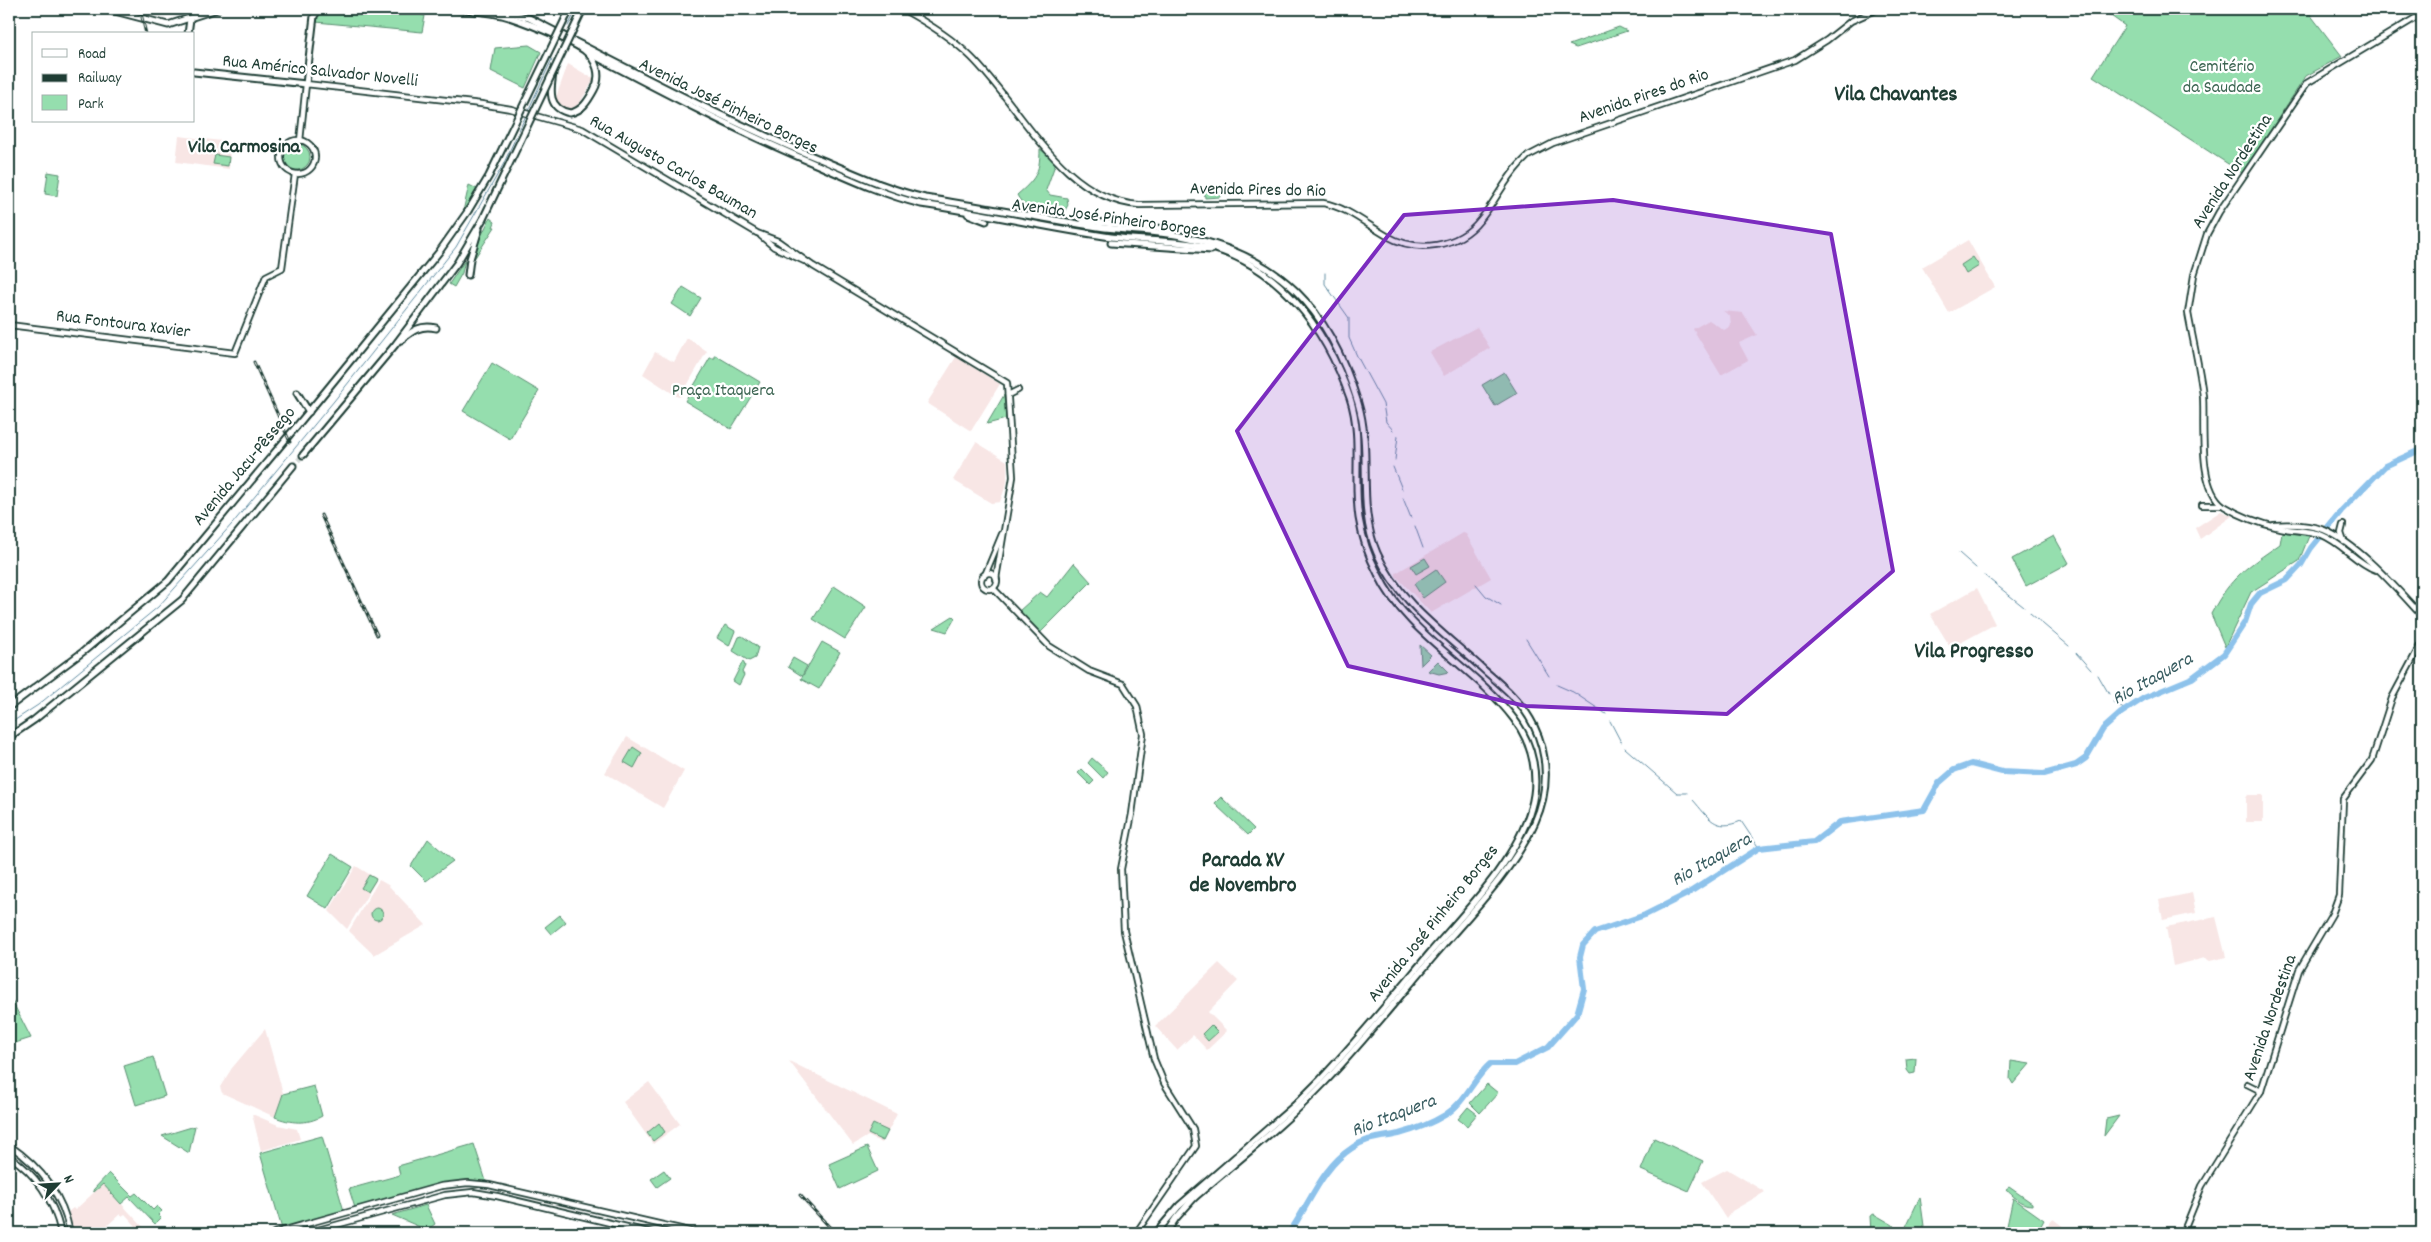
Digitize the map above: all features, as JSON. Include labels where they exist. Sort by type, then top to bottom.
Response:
[{"type":"main road","points":[[107,9],[162,25],[182,22],[218,9]]},
{"type":"main road","points":[[300,141],[314,16],[312,9]]},
{"type":"main road","points":[[314,16],[319,9]]},
{"type":"main road","name":"Avenida José Pinheiro Borges","points":[[448,9],[473,11],[516,19],[585,50],[782,150],[894,197],[1112,237],[1172,241],[1216,250],[1253,266],[1283,288],[1302,308],[1322,340],[1343,382],[1353,412],[1357,432],[1359,518],[1376,569],[1384,586],[1410,618],[1512,716],[1531,752],[1535,787],[1526,823],[1493,878],[1399,990],[1313,1087],[1179,1206],[1156,1233]]},
{"type":"main road","name":"Avenida José Pinheiro Borges","points":[[497,9],[529,18],[704,110],[801,152],[900,191],[923,197],[1050,218],[1166,229],[1173,234],[1219,244],[1243,253],[1263,264],[1294,289],[1322,323],[1337,352],[1358,404],[1363,434],[1366,516],[1374,547],[1382,564],[1404,597],[1520,703],[1541,742],[1546,778],[1540,811],[1533,827],[1492,889],[1324,1083],[1194,1198],[1176,1218],[1166,1233]]},
{"type":"main road","name":"Avenida Jacu-Pêssego","points":[[9,707],[84,651],[168,581],[439,252],[468,211],[499,157],[570,9]]},
{"type":"main road","name":"Avenida Jacu-Pêssego","points":[[303,455],[395,345],[450,272],[480,226],[583,9]]},
{"type":"main road","name":"Avenida Pires do Rio","points":[[902,9],[935,29],[971,57],[1061,164],[1080,184],[1097,192],[1122,202],[1138,205],[1324,203],[1340,209],[1401,243],[1425,247],[1449,241],[1477,224],[1514,171],[1528,156],[1544,147],[1588,130],[1794,60],[1828,40],[1851,21],[1878,9]]},
{"type":"main road","name":"Avenida Nordestina","points":[[2223,505],[2214,495],[2206,472],[2203,394],[2188,313],[2194,275],[2207,234],[2219,212],[2307,83],[2422,14]]},
{"type":"main road","points":[[189,31],[190,19]]},
{"type":"main road","points":[[182,22],[189,31]]},
{"type":"main road","points":[[553,74],[550,91],[556,108],[570,113],[580,109],[595,88],[599,76],[595,65],[585,50]]},
{"type":"main road","name":"Rua Américo Salvador Novelli","points":[[195,72],[443,99],[511,109],[544,118]]},
{"type":"main road","name":"Rua Augusto Carlos Bauman","points":[[544,118],[582,129],[759,234],[777,241],[812,265],[1007,383],[1008,395]]},
{"type":"main road","points":[[300,141],[312,149],[314,158],[307,171],[295,174],[283,165],[281,154],[287,144],[300,141]]},
{"type":"main road","name":"Rua Fontoura Xavier","points":[[9,325],[235,353],[266,276],[282,268],[295,174]]},
{"type":"main road","points":[[961,210],[986,221]]},
{"type":"main road","points":[[468,275],[470,260],[480,226]]},
{"type":"main road","name":"Rua Augusto Carlos Bauman","points":[[759,234],[774,247],[812,265]]},
{"type":"main road","points":[[1161,247],[1172,241],[1173,234]]},
{"type":"main road","points":[[774,247],[779,246],[777,241]]},
{"type":"main road","points":[[1111,243],[1216,250]]},
{"type":"main road","points":[[395,345],[416,328],[426,326],[436,328]]},
{"type":"main road","points":[[1003,531],[982,584],[988,589],[995,583],[1013,477],[1008,395],[1018,390]]},
{"type":"main road","points":[[297,393],[309,412]]},
{"type":"main road","name":"Avenida Jacu-Pêssego","points":[[9,736],[34,720],[182,600],[293,466]]},
{"type":"main road","points":[[2202,505],[2223,505],[2273,525],[2293,524],[2315,530],[2345,543],[2376,570],[2422,616]]},
{"type":"main road","points":[[2343,525],[2341,534],[2345,543]]},
{"type":"main road","points":[[2329,536],[2376,570]]},
{"type":"main road","points":[[985,575],[990,574],[1002,596],[1039,638],[1056,652],[1089,671],[1123,684],[1133,697],[1142,723],[1142,744],[1132,814],[1121,869],[1124,931],[1154,1059],[1164,1083],[1190,1121],[1196,1146],[1136,1233]]},
{"type":"main road","name":"Avenida Nordestina","points":[[2183,1233],[2206,1179],[2261,1091],[2299,970],[2332,914],[2339,895],[2343,798],[2372,760],[2392,698],[2422,642]]},
{"type":"main road","points":[[2247,1084],[2261,1091]]},
{"type":"main road","points":[[9,1145],[31,1162],[50,1184],[63,1207],[70,1233]]},
{"type":"main road","points":[[9,1156],[28,1171],[46,1194],[53,1208],[61,1233]]},
{"type":"main road","points":[[274,1233],[442,1186],[461,1184],[489,1185],[698,1233]]},
{"type":"main road","points":[[307,1233],[454,1193],[481,1193],[652,1233]]},
{"type":"main road","points":[[526,1202],[533,1201],[535,1195]]},
{"type":"main road","points":[[350,1211],[357,1219]]},
{"type":"main road","points":[[345,1213],[348,1222]]},
{"type":"highlighted area","points":[[1613,200],[1831,234],[1893,571],[1727,714],[1526,706],[1348,666],[1237,431],[1404,215]]},
{"type":"shaded area","points":[[568,64],[594,79],[579,104],[568,111],[558,106],[555,100]]},
{"type":"shaded area","points":[[179,136],[230,142],[229,169],[176,162]]},
{"type":"shaded area","points":[[1968,240],[1995,287],[1949,313],[1922,267]]},
{"type":"shaded area","points":[[1723,311],[1743,313],[1757,335],[1739,343],[1748,360],[1721,375],[1693,329],[1709,320],[1724,330],[1731,326],[1730,316]]},
{"type":"shaded area","points":[[1477,327],[1490,348],[1444,376],[1430,352]]},
{"type":"shaded area","points":[[687,338],[707,351],[681,396],[678,397],[643,374],[655,352],[674,362]]},
{"type":"shaded area","points":[[956,357],[1000,384],[971,431],[927,403]]},
{"type":"shaded area","points":[[976,442],[1007,461],[1007,482],[1000,502],[991,503],[953,480]]},
{"type":"shaded area","points":[[2221,511],[2232,516],[2200,539],[2195,528]]},
{"type":"shaded area","points":[[1463,533],[1466,534],[1491,578],[1431,613],[1396,576],[1396,573]]},
{"type":"shaded area","points":[[1977,588],[1995,624],[1951,648],[1930,614]]},
{"type":"shaded area","points":[[627,737],[684,771],[663,808],[605,773]]},
{"type":"shaded area","points":[[2248,795],[2263,795],[2263,822],[2246,822],[2246,798]]},
{"type":"shaded area","points":[[356,866],[377,879],[347,929],[329,911]]},
{"type":"shaded area","points":[[379,880],[388,885],[426,925],[374,955],[349,931]]},
{"type":"shaded area","points":[[2192,893],[2196,913],[2163,920],[2159,900]]},
{"type":"shaded area","points":[[2216,917],[2226,957],[2210,961],[2205,958],[2173,966],[2166,927]]},
{"type":"shaded area","points":[[1219,963],[1238,981],[1208,1012],[1227,1031],[1207,1050],[1193,1035],[1177,1050],[1155,1026]]},
{"type":"shaded area","points":[[265,1029],[283,1093],[275,1117],[222,1093],[220,1087],[232,1068]]},
{"type":"shaded area","points":[[789,1061],[897,1114],[882,1143],[868,1136],[853,1145]]},
{"type":"shaded area","points":[[649,1082],[680,1124],[653,1144],[623,1102]]},
{"type":"shaded area","points":[[252,1114],[278,1125],[297,1129],[300,1139],[261,1151]]},
{"type":"shaded area","points":[[1727,1169],[1765,1192],[1732,1211],[1726,1219],[1702,1182]]},
{"type":"shaded area","points":[[103,1184],[144,1228],[138,1233],[134,1229],[136,1226],[125,1214],[122,1216],[120,1214],[99,1233],[74,1233],[68,1212],[73,1208],[75,1210]]},
{"type":"shaded area","points":[[2053,1219],[2069,1231],[2072,1233],[2042,1233]]},
{"type":"green space","points":[[387,8],[400,9],[425,16],[422,32],[316,22],[316,15],[321,9]]},
{"type":"green space","name":"Cemitério da Saudade","points":[[2101,9],[2306,9],[2342,56],[2306,76],[2242,173],[2093,76],[2125,26]]},
{"type":"green space","points":[[1619,27],[1627,31],[1576,48],[1569,45]]},
{"type":"green space","points":[[529,45],[541,52],[525,88],[491,71],[495,48]]},
{"type":"green space","points":[[297,144],[306,148],[310,157],[306,166],[297,170],[288,166],[284,157],[288,148]]},
{"type":"green space","points":[[1040,149],[1056,162],[1046,190],[1050,195],[1067,198],[1068,205],[1064,212],[1031,208],[1021,201],[1017,195],[1035,175],[1039,164]]},
{"type":"green space","points":[[215,155],[229,157],[228,166],[213,164]]},
{"type":"green space","points":[[48,172],[60,174],[57,196],[45,194]]},
{"type":"green space","points":[[469,185],[477,189],[464,210],[464,207]]},
{"type":"green space","points":[[1204,188],[1220,188],[1220,197],[1205,198]]},
{"type":"green space","points":[[490,218],[495,222],[493,227],[495,227],[472,262],[475,249]]},
{"type":"green space","points":[[1973,257],[1979,266],[1966,274],[1961,265]]},
{"type":"green space","points":[[465,260],[462,273],[454,287],[449,284]]},
{"type":"green space","points":[[683,287],[701,298],[690,316],[672,304]]},
{"type":"green space","name":"Praça Itaquera","points":[[715,355],[760,382],[731,429],[685,401],[710,358],[715,358]]},
{"type":"green space","points":[[492,363],[539,391],[510,439],[463,411]]},
{"type":"green space","points":[[1504,372],[1517,393],[1495,406],[1482,385]]},
{"type":"green space","points":[[1004,395],[1006,419],[987,424]]},
{"type":"green space","points":[[2282,532],[2309,536],[2299,561],[2251,592],[2225,647],[2211,614],[2225,590],[2233,581],[2280,544]]},
{"type":"green space","points":[[2054,536],[2069,563],[2026,586],[2012,559]]},
{"type":"green space","points":[[1425,558],[1430,566],[1416,574],[1411,566]]},
{"type":"green space","points":[[1074,563],[1091,582],[1040,633],[1037,633],[1019,611],[1040,592],[1047,597]]},
{"type":"green space","points":[[1436,569],[1445,582],[1423,598],[1414,584]]},
{"type":"green space","points":[[834,586],[866,607],[845,639],[813,619]]},
{"type":"green space","points":[[953,616],[955,618],[947,632],[934,628]]},
{"type":"green space","points":[[725,625],[735,631],[729,646],[717,638]]},
{"type":"green space","points":[[742,636],[758,647],[755,658],[749,661],[733,651],[739,637]]},
{"type":"green space","points":[[822,642],[840,652],[819,689],[801,679]]},
{"type":"green space","points":[[1420,645],[1431,655],[1421,665]]},
{"type":"green space","points":[[793,658],[807,666],[802,676],[788,667]]},
{"type":"green space","points":[[743,661],[745,666],[742,672],[744,675],[739,685],[733,681]]},
{"type":"green space","points":[[1438,661],[1449,672],[1439,674],[1428,671]]},
{"type":"green space","points":[[633,747],[642,753],[634,768],[624,762]]},
{"type":"green space","points":[[1092,758],[1108,772],[1103,778],[1088,763]]},
{"type":"green space","points":[[1082,769],[1094,781],[1090,785],[1078,773]]},
{"type":"green space","points":[[1221,797],[1254,829],[1248,835],[1217,806],[1215,803]]},
{"type":"green space","points":[[428,839],[453,861],[426,881],[411,866]]},
{"type":"green space","points":[[332,854],[353,867],[328,909],[307,896]]},
{"type":"green space","points":[[369,875],[376,879],[368,892],[361,888]]},
{"type":"green space","points":[[375,908],[379,908],[383,914],[379,920],[375,920],[371,916],[371,912]]},
{"type":"green space","points":[[560,915],[566,922],[551,934],[545,927]]},
{"type":"green space","points":[[9,995],[31,1038],[9,1045]]},
{"type":"green space","points":[[1211,1025],[1218,1032],[1208,1041],[1202,1034]]},
{"type":"green space","points":[[153,1057],[165,1096],[136,1105],[124,1066]]},
{"type":"green space","points":[[1916,1058],[1915,1073],[1910,1074],[1907,1070],[1906,1059]]},
{"type":"green space","points":[[2011,1061],[2030,1064],[2013,1084],[2010,1079]]},
{"type":"green space","points":[[1487,1084],[1498,1093],[1480,1113],[1470,1103]]},
{"type":"green space","points":[[314,1086],[322,1116],[304,1122],[287,1121],[275,1117],[283,1094]]},
{"type":"green space","points":[[1468,1107],[1477,1114],[1467,1126],[1458,1119]]},
{"type":"green space","points":[[2119,1116],[2104,1136],[2106,1119]]},
{"type":"green space","points":[[659,1123],[665,1132],[653,1141],[647,1133]]},
{"type":"green space","points":[[873,1124],[888,1131],[883,1141],[868,1134]]},
{"type":"green space","points":[[195,1126],[189,1153],[162,1136]]},
{"type":"green space","points":[[322,1136],[344,1211],[282,1229],[260,1153]]},
{"type":"green space","points":[[1654,1138],[1703,1161],[1689,1191],[1641,1170]]},
{"type":"green space","points":[[474,1144],[486,1181],[452,1182],[355,1208],[349,1189],[400,1175],[398,1166]]},
{"type":"green space","points":[[867,1147],[878,1171],[840,1189],[829,1164]]},
{"type":"green space","points":[[664,1170],[670,1178],[657,1187],[651,1179]]},
{"type":"green space","points":[[109,1173],[132,1196],[136,1193],[153,1210],[157,1206],[162,1211],[158,1215],[161,1218],[155,1224],[129,1197],[121,1204],[103,1184],[94,1192],[93,1190]]},
{"type":"green space","points":[[2009,1187],[2032,1203],[2032,1205],[2021,1202],[2014,1197],[2006,1189]]},
{"type":"green space","points":[[1920,1197],[1925,1233],[1903,1233]]},
{"type":"green space","points":[[2013,1198],[2044,1220],[2037,1233],[2018,1233],[2007,1226]]},
{"type":"green space","points":[[426,1205],[435,1224],[427,1230],[392,1215]]},
{"type":"green space","points":[[1874,1214],[1893,1225],[1896,1233],[1871,1233],[1870,1216]]},
{"type":"waterway","points":[[568,26],[577,9]]},
{"type":"waterway","points":[[9,724],[38,705],[158,607],[232,524],[334,401],[456,247],[503,165],[552,59]]},
{"type":"waterway","points":[[1325,273],[1325,284],[1349,318],[1349,338],[1383,404],[1386,422],[1393,430]]},
{"type":"waterway","points":[[1395,460],[1398,436]]},
{"type":"waterway","name":"Rio Itaquera","points":[[1289,1233],[1324,1176],[1341,1156],[1352,1148],[1369,1140],[1399,1134],[1434,1121],[1452,1110],[1464,1098],[1490,1064],[1515,1064],[1548,1047],[1577,1014],[1584,989],[1580,957],[1583,945],[1595,932],[1645,915],[1687,894],[1759,848],[1814,842],[1840,822],[1924,810],[1939,783],[1954,770],[1971,764],[2002,772],[2044,774],[2076,765],[2086,758],[2103,729],[2121,713],[2144,698],[2192,678],[2224,654],[2245,622],[2251,604],[2260,593],[2287,580],[2301,565],[2311,548],[2341,511],[2385,466],[2422,449]]},
{"type":"waterway","points":[[1393,467],[1402,489]]},
{"type":"waterway","points":[[1403,498],[1411,518]]},
{"type":"waterway","points":[[1415,526],[1423,548]]},
{"type":"waterway","points":[[1959,553],[1976,568]]},
{"type":"waterway","points":[[1985,576],[2024,607]]},
{"type":"waterway","points":[[1476,584],[1486,596],[1501,605]]},
{"type":"waterway","points":[[2030,613],[2069,646]]},
{"type":"waterway","points":[[1526,639],[1549,676]]},
{"type":"waterway","points":[[2076,653],[2091,670]]},
{"type":"waterway","points":[[2098,675],[2109,694]]},
{"type":"waterway","points":[[1557,685],[1573,692],[1606,714]]},
{"type":"waterway","points":[[2113,702],[2125,710]]},
{"type":"waterway","points":[[1610,721],[1621,742]]},
{"type":"waterway","points":[[1625,748],[1677,793],[1687,793]]},
{"type":"waterway","points":[[1693,800],[1708,817],[1719,824],[1725,825],[1741,821],[1759,848]]},
{"type":"tunnel","points":[[293,466],[303,455]]},
{"type":"railway","points":[[140,9],[146,32]]},
{"type":"railway","points":[[254,362],[290,442]]},
{"type":"railway","points":[[321,515],[377,635]]},
{"type":"railway","points":[[800,1195],[835,1233]]},
{"type":"district","name":"Vila Chavantes","points":[[1896,95]]},
{"type":"district","name":"Vila Carmosina","points":[[244,148]]},
{"type":"district","name":"Vila Progresso","points":[[1974,652]]},
{"type":"district","name":"Parada XV de Novembro","points":[[1243,874]]}]
